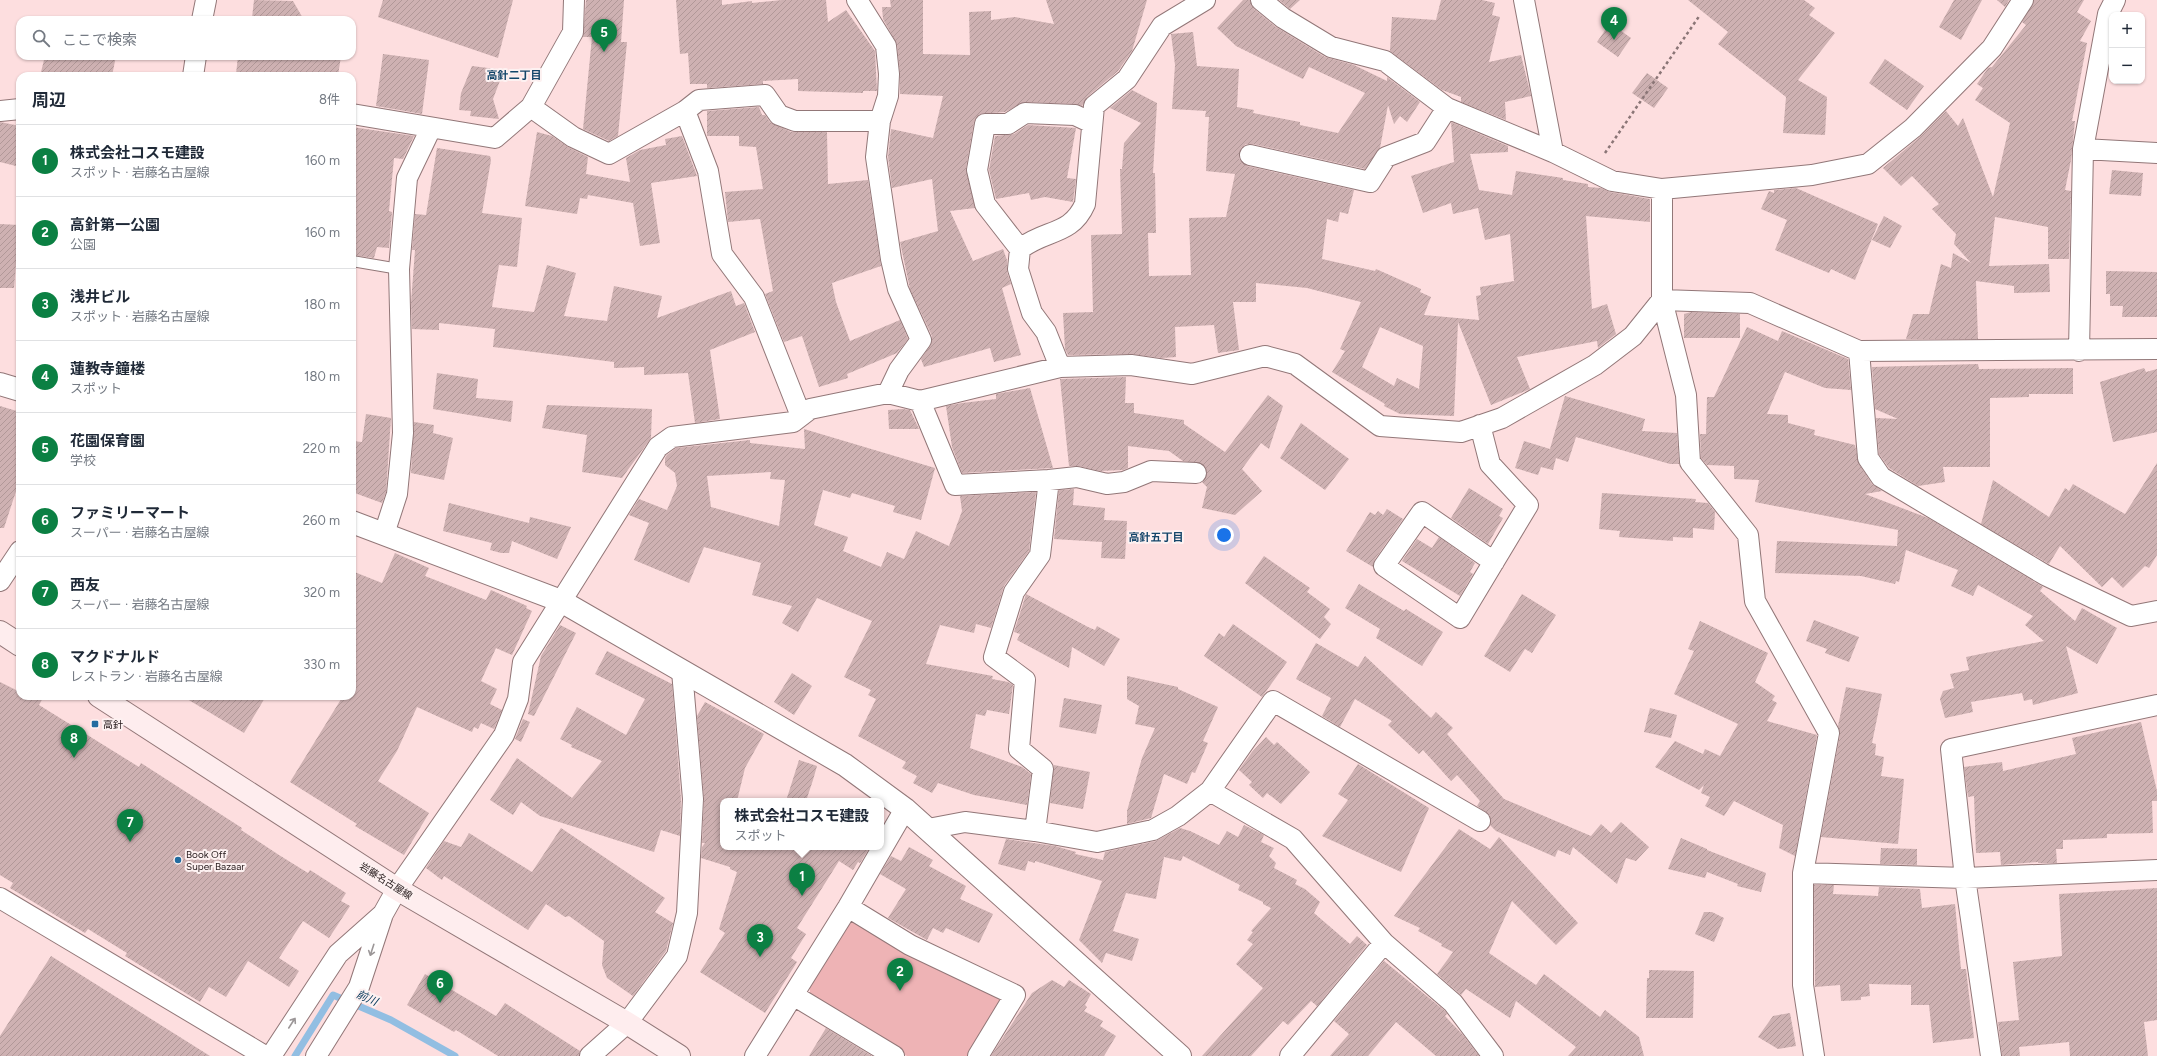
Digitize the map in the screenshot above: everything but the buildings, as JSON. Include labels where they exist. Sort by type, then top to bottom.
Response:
[{"type":"main road","points":[[0,632],[16,642]]},
{"type":"main road","name":"岩藤名古屋線","points":[[104,700],[398,889],[627,1023],[679,1056]]},
{"type":"street","points":[[203,16],[206,0]]},
{"type":"street","points":[[356,115],[495,138],[531,107],[572,32],[574,0]]},
{"type":"street","points":[[857,0],[886,46],[889,74],[888,96],[880,121],[876,157],[890,259],[898,289],[921,340],[899,370],[888,393]]},
{"type":"street","points":[[1020,249],[1032,240],[1069,226],[1079,217],[1085,204],[1094,106],[1127,79],[1162,26],[1205,0]]},
{"type":"street","points":[[1261,0],[1283,18],[1331,47],[1385,60],[1447,108],[1553,152],[1612,181],[1662,189],[1812,175],[1868,164],[1913,128],[1992,48],[2023,0]]},
{"type":"street","points":[[1524,0],[1553,152]]},
{"type":"street","points":[[2079,350],[2083,150],[2108,14],[2115,0]]},
{"type":"street","points":[[194,72],[195,60]]},
{"type":"street","points":[[531,107],[572,136],[609,154],[685,111],[699,100],[765,95],[778,115],[795,121],[880,121]]},
{"type":"street","points":[[1250,155],[1370,182],[1386,157],[1426,142],[1447,108]]},
{"type":"street","points":[[0,111],[16,109]]},
{"type":"street","points":[[685,111],[708,171],[722,254],[754,297],[801,416]]},
{"type":"street","points":[[1060,367],[1046,332],[1032,313],[1018,269],[1020,249],[984,204],[977,170],[986,124],[1008,124],[1025,113],[1075,115],[1092,123]]},
{"type":"street","points":[[384,534],[398,494],[403,433],[399,269],[407,178],[431,128]]},
{"type":"street","points":[[2083,150],[2157,153]]},
{"type":"street","points":[[1662,189],[1662,300],[1686,395],[1690,462],[1748,536],[1755,600],[1829,733],[1803,872],[1803,985],[1814,1056]]},
{"type":"street","points":[[1662,300],[1750,303],[1859,351],[2157,349]]},
{"type":"street","points":[[316,1056],[359,987],[383,914],[398,889],[504,735],[518,699],[523,662],[658,447],[672,437],[793,422],[810,408],[888,393],[920,402],[1060,367],[1131,365],[1192,374],[1265,356],[1295,364],[1380,426],[1461,432],[1502,418],[1595,365],[1633,336],[1662,300]]},
{"type":"street","points":[[1859,351],[1868,458],[1881,478],[2045,576],[2131,616],[2157,611]]},
{"type":"street","points":[[0,384],[16,389]]},
{"type":"street","points":[[920,402],[955,485],[1077,477],[1108,484],[1124,482],[1151,471],[1196,473]]},
{"type":"street","points":[[1480,425],[1490,464],[1528,505],[1494,562],[1460,618],[1384,566],[1422,512],[1494,562]]},
{"type":"street","points":[[1035,831],[1043,769],[1019,749],[1025,680],[994,657],[1014,592],[1040,555],[1049,480]]},
{"type":"street","points":[[356,524],[561,601],[845,765],[905,809],[1180,1056]]},
{"type":"street","points":[[0,581],[16,557]]},
{"type":"street","points":[[590,1056],[627,1023],[676,956],[687,913],[693,799],[682,671]]},
{"type":"street","points":[[928,829],[965,822],[1035,831],[1097,842],[1152,830],[1178,816],[1210,791],[1273,701],[1480,821]]},
{"type":"street","points":[[1991,1056],[1965,878],[1951,749],[2157,705]]},
{"type":"street","points":[[1210,791],[1293,839],[1384,943],[1454,1003],[1493,1056]]},
{"type":"street","points":[[884,845],[905,809]]},
{"type":"street","points":[[754,1056],[848,907],[881,850]]},
{"type":"street","points":[[1803,872],[1965,878],[2157,870]]},
{"type":"street","points":[[0,898],[265,1056]]},
{"type":"street","points":[[848,907],[910,945],[1015,995],[978,1056]]},
{"type":"street","points":[[271,1056],[338,954],[383,914]]},
{"type":"street","points":[[1290,1056],[1384,943]]},
{"type":"street","points":[[793,995],[894,1056]]},
{"type":"lane","points":[[356,261],[399,269]]},
{"type":"path","points":[[1592,171],[1700,15]]},
{"type":"shaded area","points":[[849,923],[859,923],[998,994],[1001,1004],[970,1056],[907,1056],[810,999],[810,987]]},
{"type":"waterway","name":"前川","points":[[295,1056],[333,995],[391,1020],[455,1056]]},
{"type":"place","name":"蓮教寺鐘楼","points":[[1614,40]]},
{"type":"place","name":"花園保育園","points":[[604,52]]},
{"type":"place","name":"高針","points":[[95,724]]},
{"type":"place","name":"マクドナルド","points":[[74,758]]},
{"type":"place","name":"西友","points":[[130,842]]},
{"type":"place","name":"Book Off Super Bazaar","points":[[178,860]]},
{"type":"place","name":"株式会社コスモ建設","points":[[802,896]]},
{"type":"place","name":"浅井ビル","points":[[760,957]]},
{"type":"place","name":"高針第一公園","points":[[900,991]]},
{"type":"place","name":"ファミリーマート","points":[[440,1003]]},
{"type":"district","name":"高針二丁目","points":[[514,75]]},
{"type":"district","name":"高針五丁目","points":[[1156,537]]}]
